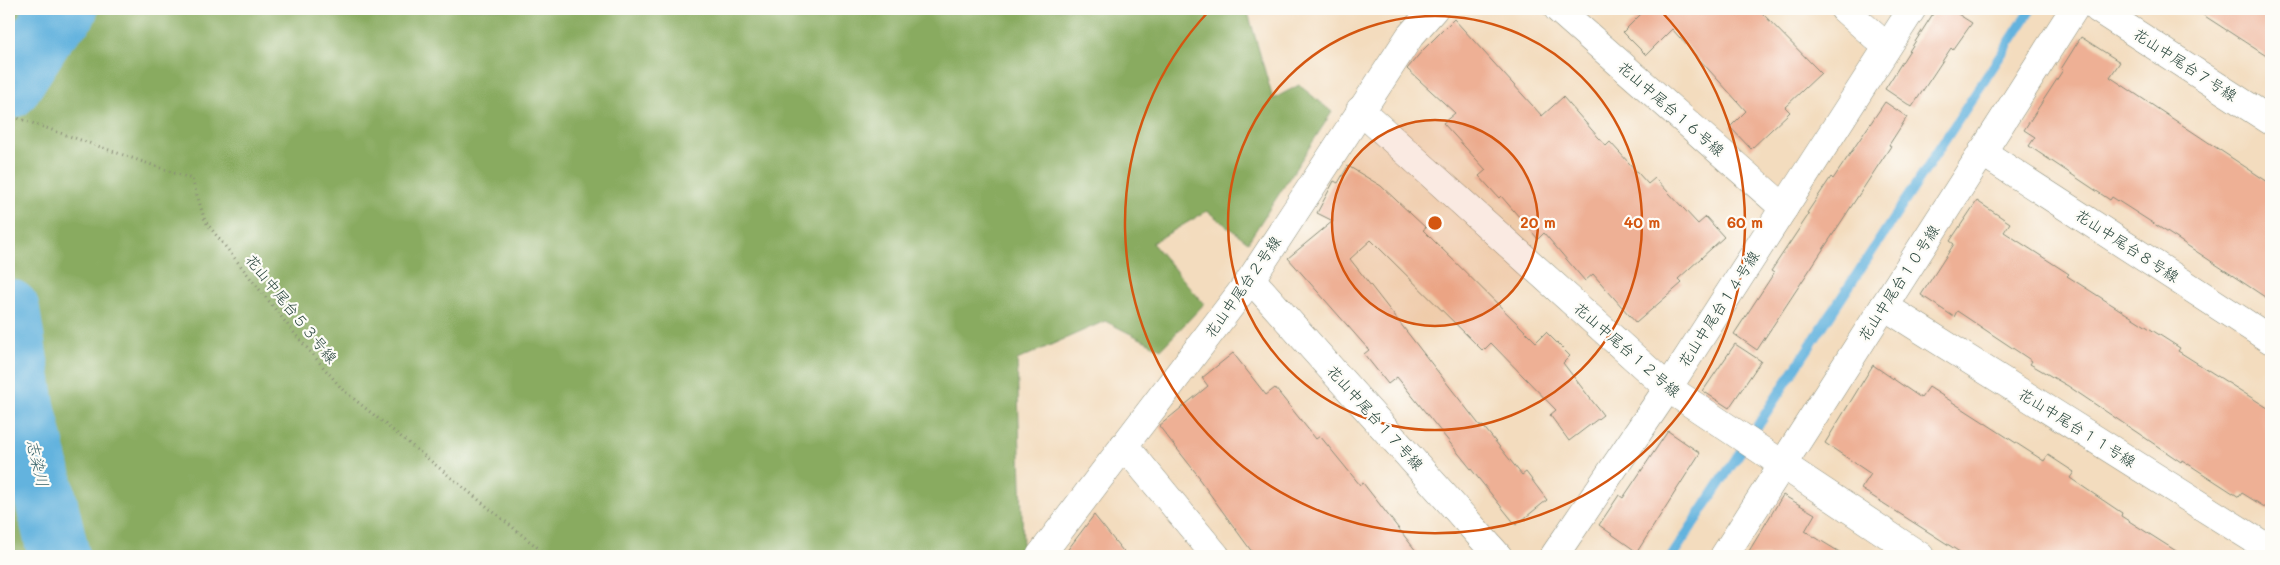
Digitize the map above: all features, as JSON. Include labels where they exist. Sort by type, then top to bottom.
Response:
[{"type":"street","name":"花山中尾台２号線","points":[[1040,556],[1251,279],[1410,36],[1434,9]]},
{"type":"street","name":"花山中尾台１６号線","points":[[1558,9],[1784,208]]},
{"type":"street","points":[[1844,9],[1887,46]]},
{"type":"street","name":"花山中尾台１４号線","points":[[1554,556],[1668,388],[1912,9]]},
{"type":"street","name":"花山中尾台１０号線","points":[[1724,556],[1774,461],[1884,306],[2074,9]]},
{"type":"street","name":"花山中尾台７号線","points":[[2098,9],[2271,121]]},
{"type":"street","name":"花山中尾台１２号線","points":[[1360,110],[1668,388],[1774,461],[1920,556]]},
{"type":"street","name":"花山中尾台８号線","points":[[1982,152],[2271,340]]},
{"type":"street","name":"花山中尾台１７号線","points":[[1251,279],[1498,556]]},
{"type":"street","name":"花山中尾台１１号線","points":[[1884,306],[2271,550]]},
{"type":"street","points":[[1124,445],[1216,556]]},
{"type":"path","name":"花山中尾台５３号線","points":[[9,115],[192,180],[205,221],[295,334],[343,390],[548,556]]},
{"type":"green space","points":[[9,9],[1247,9],[1273,99],[1299,85],[1332,112],[1248,242],[1207,211],[1152,243],[1204,304],[1161,349],[1105,321],[1017,360],[1023,546],[1015,556],[9,556]]},
{"type":"building","points":[[1646,9],[1758,9],[1821,73],[1785,107],[1790,112],[1751,149],[1730,127],[1746,111],[1672,29],[1646,55],[1623,32]]},
{"type":"building","points":[[1936,9],[1950,9],[1972,23],[1953,50],[1951,48],[1912,107],[1885,89]]},
{"type":"building","points":[[2194,9],[2271,9],[2271,59]]},
{"type":"building","points":[[1454,19],[1542,116],[1563,97],[1606,146],[1610,142],[1648,184],[1655,178],[1698,224],[1706,217],[1724,237],[1678,279],[1682,283],[1636,323],[1593,274],[1585,281],[1544,233],[1538,239],[1501,196],[1499,198],[1479,176],[1486,170],[1443,123],[1455,113],[1407,69]]},
{"type":"building","points":[[2081,37],[2120,62],[2110,77],[2271,184],[2271,301],[2173,236],[2112,197],[2110,200],[2029,146],[2035,137],[2024,130],[2063,70],[2061,69]]},
{"type":"building","points":[[1885,102],[1907,117],[1889,145],[1891,146],[1757,350],[1734,334],[1774,273],[1771,271],[1809,214],[1807,213],[1831,177],[1833,179]]},
{"type":"building","points":[[1348,166],[1381,186],[1426,228],[1423,230],[1536,342],[1546,332],[1570,356],[1563,363],[1603,415],[1569,441],[1550,415],[1556,410],[1491,343],[1483,351],[1371,240],[1350,259],[1481,427],[1483,426],[1522,475],[1526,472],[1547,500],[1516,525],[1397,377],[1388,384],[1364,354],[1369,350],[1288,258],[1333,221],[1317,213],[1334,181],[1338,183]]},
{"type":"building","points":[[1977,201],[2010,223],[2004,232],[2069,274],[2067,276],[2180,348],[2178,351],[2271,410],[2271,511],[2242,493],[2239,497],[2182,460],[2181,462],[2068,386],[2030,364],[2032,361],[1957,311],[1954,317],[1921,295],[1954,244],[1950,241]]},
{"type":"building","points":[[1735,344],[1761,361],[1729,408],[1703,391]]},
{"type":"building","points":[[1233,353],[1266,395],[1275,388],[1316,439],[1320,436],[1360,485],[1363,483],[1420,556],[1255,556],[1200,478],[1159,426],[1208,386],[1202,378]]},
{"type":"building","points":[[1873,365],[1921,398],[1929,387],[2044,461],[2048,455],[2074,472],[2070,478],[2122,513],[2121,516],[2184,556],[1966,556],[1861,489],[1871,474],[1825,443]]},
{"type":"building","points":[[1668,431],[1700,453],[1637,552],[1599,525],[1619,495],[1623,498]]},
{"type":"building","points":[[1783,495],[1815,514],[1805,531],[1846,556],[1746,556]]},
{"type":"building","points":[[1094,515],[1127,556],[1063,556]]},
{"type":"waterway","name":"志染川","points":[[9,88],[47,29],[67,9]]},
{"type":"waterway","points":[[1672,556],[2031,9]]},
{"type":"waterway","name":"志染川","points":[[9,310],[24,406],[59,556]]}]
